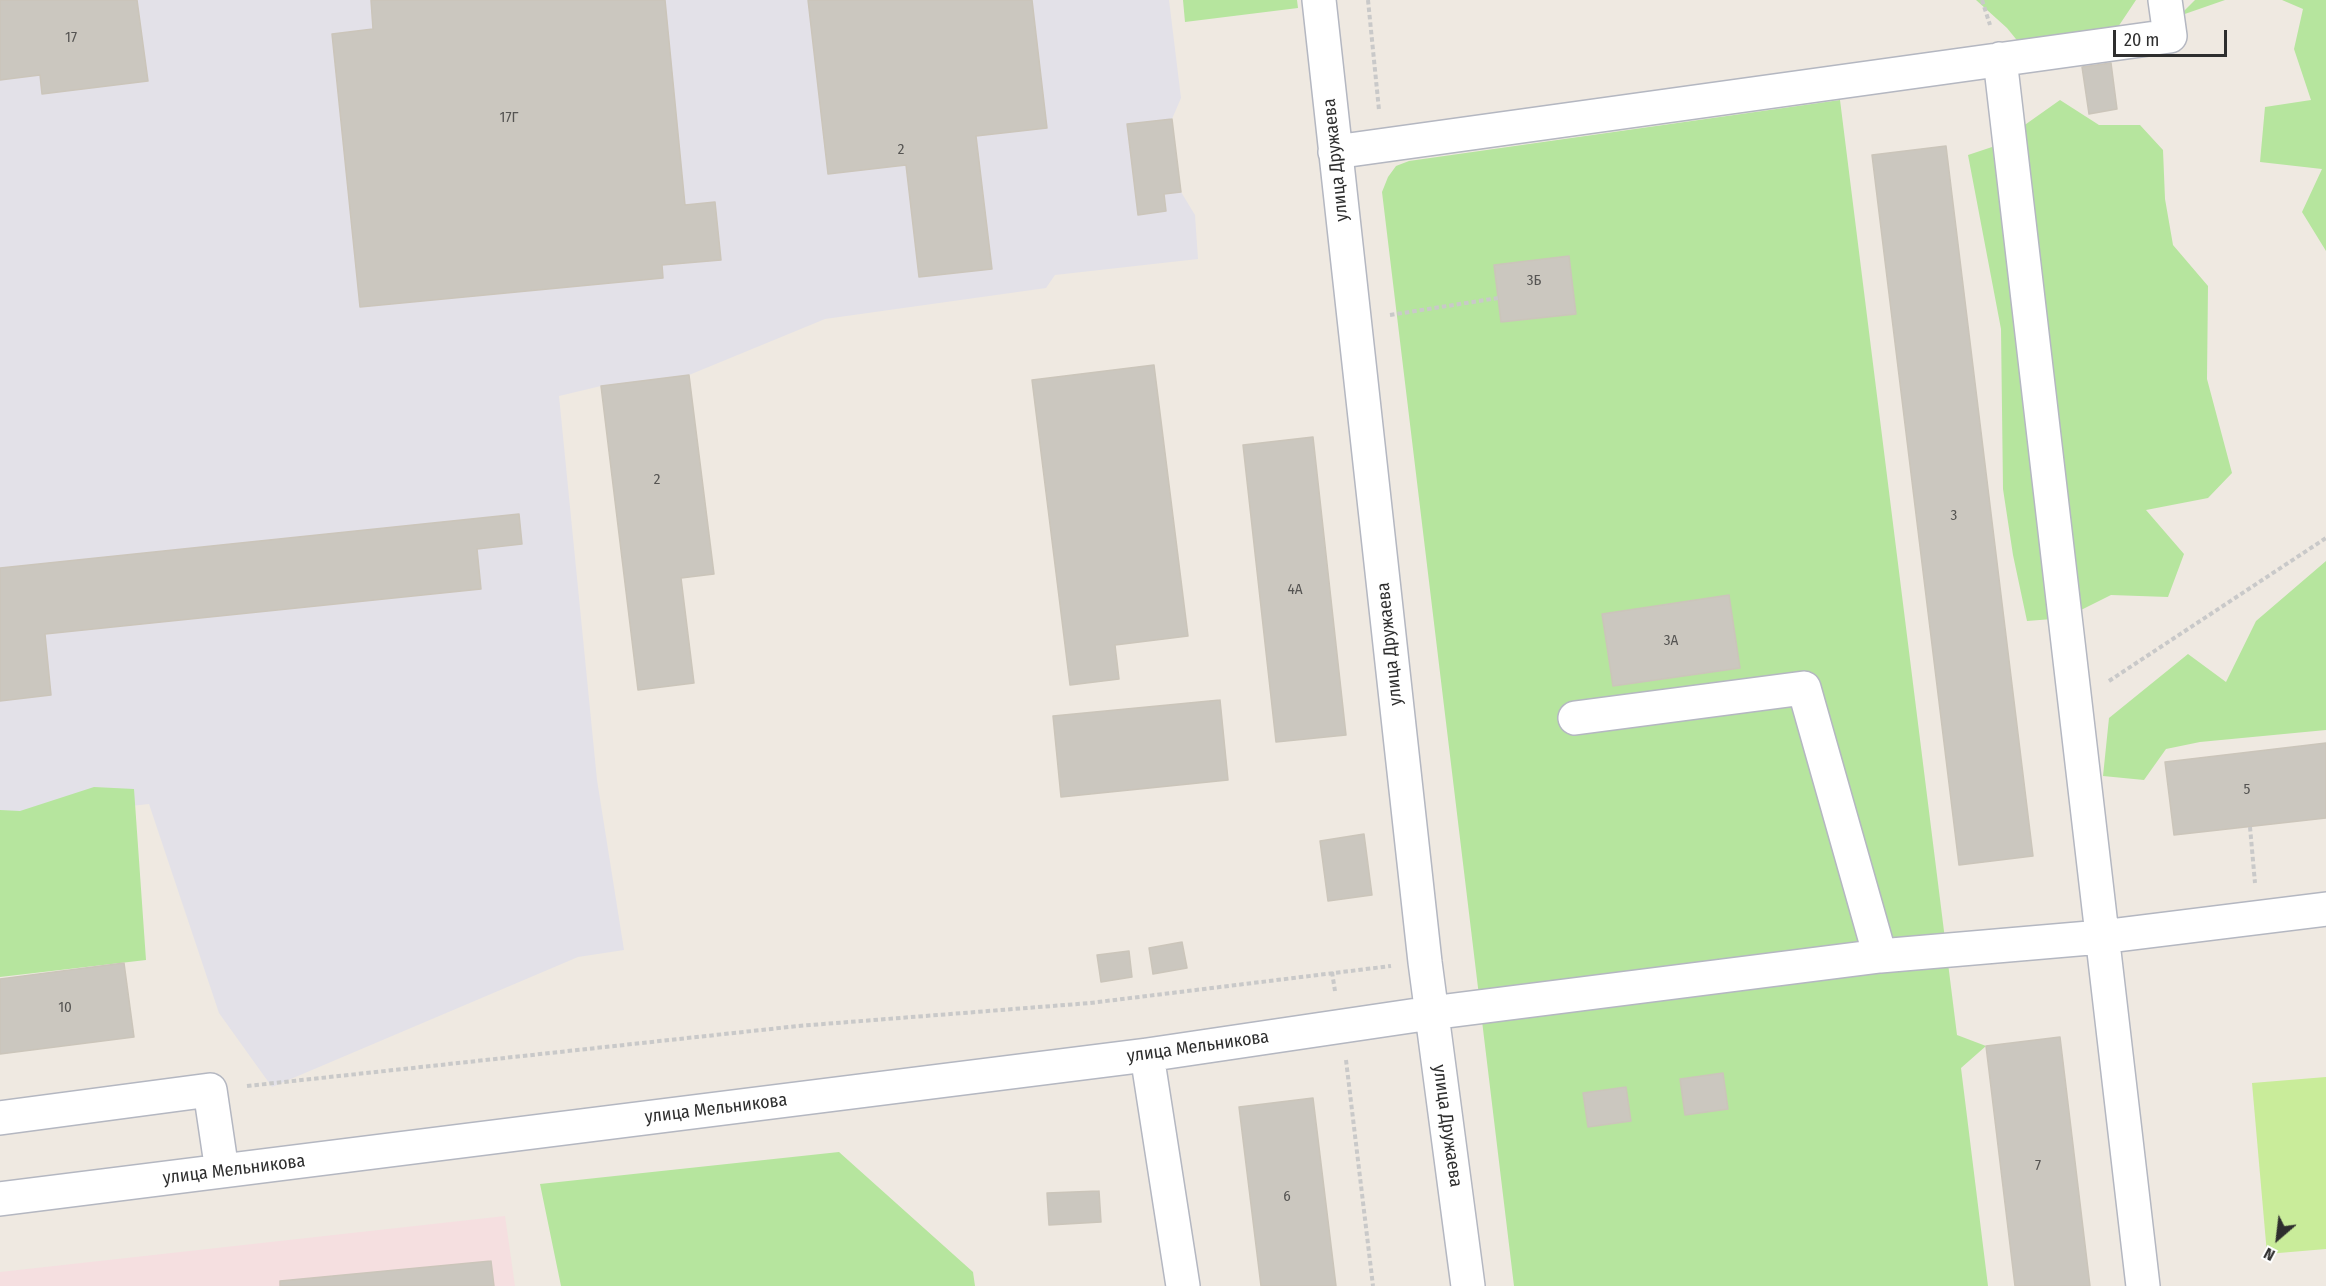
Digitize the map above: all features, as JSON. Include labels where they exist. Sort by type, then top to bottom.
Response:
[{"type":"street","name":"улица Дружаева","points":[[1319,0],[1431,1012],[1468,1286]]},
{"type":"street","points":[[1335,152],[2170,36],[2165,0]]},
{"type":"street","points":[[2000,59],[2143,1286]]},
{"type":"street","points":[[1575,718],[1803,688],[1880,956]]},
{"type":"street","name":"улица Мельникова","points":[[0,1199],[1147,1055],[1431,1012],[1880,956],[2101,937],[2326,909]]},
{"type":"street","points":[[1147,1055],[1183,1286]]},
{"type":"street","points":[[0,1118],[210,1090],[222,1172]]},
{"type":"path","points":[[1368,0],[1383,145]]},
{"type":"path","points":[[1354,321],[1498,298]]},
{"type":"path","points":[[2074,704],[2326,538]]},
{"type":"path","points":[[2250,827],[2255,888]]},
{"type":"path","points":[[210,1090],[798,1026],[1090,1003],[1332,972]]},
{"type":"path","points":[[1342,1027],[1373,1286]]},
{"type":"shaded area","points":[[0,0],[1169,0],[1181,98],[1172,119],[1181,192],[1195,215],[1198,259],[1055,275],[1046,288],[825,319],[689,375],[601,386],[559,396],[597,780],[624,950],[578,957],[272,1087],[219,1013],[149,804],[0,820]]},
{"type":"shaded area","points":[[505,1216],[515,1286],[0,1286],[0,1272]]},
{"type":"green space","points":[[1183,0],[1297,0],[1298,8],[1185,22]]},
{"type":"green space","points":[[1976,0],[2136,0],[2114,33],[2033,60],[2007,28]]},
{"type":"green space","points":[[2195,0],[2225,0],[2179,16]]},
{"type":"green space","points":[[2282,0],[2326,0],[2326,251],[2302,212],[2322,169],[2260,162],[2265,107],[2311,100],[2294,49],[2303,9]]},
{"type":"green space","points":[[1840,100],[1957,1035],[1986,1046],[1961,1068],[1988,1286],[1514,1286],[1382,192],[1388,177],[1396,166],[1409,161]]},
{"type":"green space","points":[[2060,100],[2099,125],[2140,125],[2163,150],[2165,199],[2173,245],[2208,286],[2207,379],[2232,473],[2208,498],[2146,510],[2184,554],[2168,597],[2111,595],[2065,618],[2027,621],[2013,555],[2003,489],[2001,329],[1968,155],[1995,146]]},
{"type":"green space","points":[[2326,561],[2326,730],[2200,742],[2166,749],[2144,780],[2103,776],[2109,718],[2188,654],[2226,682],[2256,621]]},
{"type":"green space","points":[[94,787],[134,789],[146,960],[0,977],[0,810],[20,811]]},
{"type":"green space","points":[[2326,1077],[2326,1249],[2267,1254],[2252,1083]]},
{"type":"green space","points":[[839,1152],[973,1272],[975,1286],[561,1286],[540,1184]]},
{"type":"building","points":[[0,0],[137,0],[148,81],[42,94],[40,75],[0,80]]},
{"type":"building","points":[[371,0],[665,0],[685,205],[715,202],[721,260],[662,265],[663,278],[360,307],[332,34],[373,29]]},
{"type":"building","points":[[808,0],[1032,0],[1047,128],[976,136],[992,269],[919,277],[906,165],[828,174]]},
{"type":"building","points":[[2111,63],[2117,109],[2089,114],[2082,67]]},
{"type":"building","points":[[1172,119],[1181,192],[1164,194],[1166,211],[1138,215],[1127,124]]},
{"type":"building","points":[[1946,146],[2033,856],[1959,865],[1872,155]]},
{"type":"building","points":[[1569,256],[1576,314],[1501,322],[1494,265]]},
{"type":"building","points":[[1154,365],[1188,636],[1115,645],[1119,679],[1070,685],[1032,380]]},
{"type":"building","points":[[689,375],[714,574],[681,578],[694,683],[638,690],[601,386]]},
{"type":"building","points":[[1313,437],[1346,735],[1276,742],[1243,445]]},
{"type":"building","points":[[519,514],[522,544],[477,549],[481,589],[45,634],[51,695],[0,701],[0,568]]},
{"type":"building","points":[[1729,595],[1740,668],[1613,686],[1602,614]]},
{"type":"building","points":[[1220,700],[1228,780],[1061,797],[1053,716]]},
{"type":"building","points":[[2326,743],[2326,818],[2174,835],[2165,762]]},
{"type":"building","points":[[1364,834],[1372,895],[1328,901],[1320,841]]},
{"type":"building","points":[[1182,942],[1187,968],[1153,974],[1149,948]]},
{"type":"building","points":[[1129,951],[1132,977],[1101,982],[1097,955]]},
{"type":"building","points":[[124,963],[134,1037],[0,1054],[0,979]]},
{"type":"building","points":[[2060,1037],[2090,1286],[2015,1286],[1986,1046]]},
{"type":"building","points":[[1723,1073],[1728,1109],[1685,1115],[1680,1079]]},
{"type":"building","points":[[1626,1087],[1631,1121],[1588,1127],[1583,1093]]},
{"type":"building","points":[[1313,1098],[1336,1286],[1261,1286],[1239,1107]]},
{"type":"building","points":[[1099,1191],[1101,1222],[1049,1225],[1047,1193]]},
{"type":"building","points":[[491,1261],[494,1286],[280,1286],[280,1281]]}]
